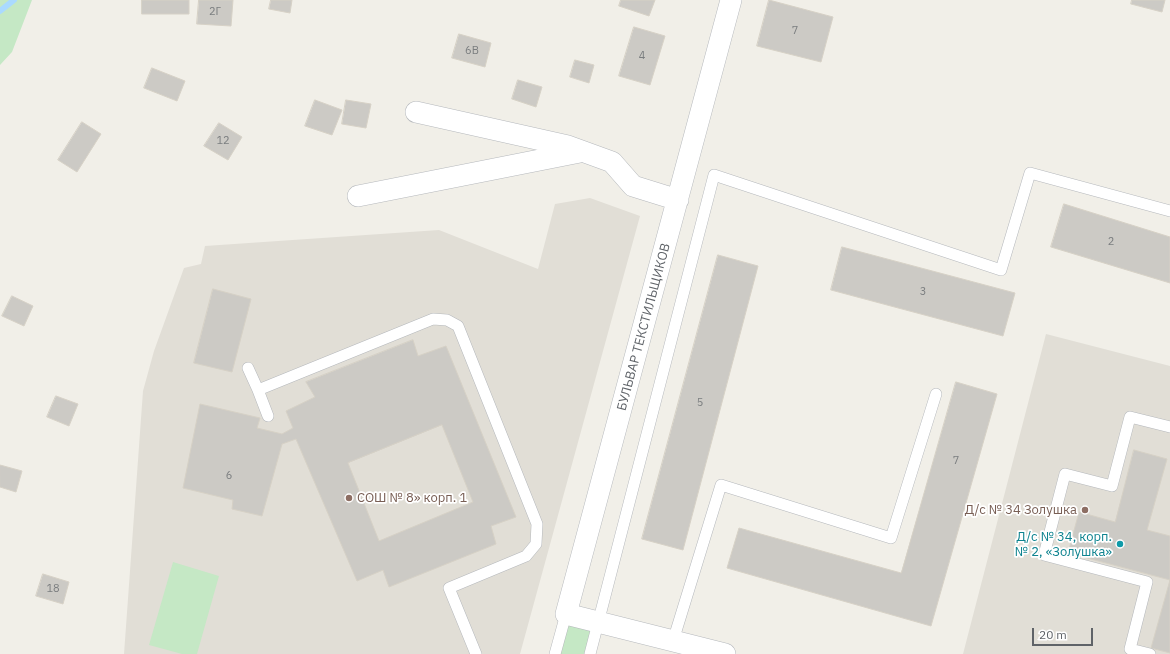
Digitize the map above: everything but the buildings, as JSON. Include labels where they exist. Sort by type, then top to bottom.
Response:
[{"type":"street","name":"БУЛЬВАР ТЕКСТИЛЬЩИКОВ","points":[[566,614],[731,0]]},
{"type":"street","points":[[416,112],[568,146],[612,162],[633,186],[678,200]]},
{"type":"street","points":[[358,196],[582,152]]},
{"type":"street","points":[[566,614],[724,654]]},
{"type":"lane","points":[[590,654],[714,175],[1001,270],[1030,173],[1170,211]]},
{"type":"lane","points":[[258,390],[433,319],[447,320],[458,326],[537,524],[536,544],[526,556],[449,588],[476,654]]},
{"type":"lane","points":[[248,368],[268,416]]},
{"type":"lane","points":[[673,641],[721,486],[891,538],[936,394]]},
{"type":"lane","points":[[1150,654],[1129,651],[1147,582],[1044,555],[1065,474],[1112,486],[1130,416],[1170,427]]},
{"type":"lane","name":"БУЛЬВАР ТЕКСТИЛЬЩИКОВ","points":[[555,654],[566,614]]},
{"type":"shaded area","name":"СОШ № 8» корп. 1","points":[[590,198],[640,216],[520,654],[124,654],[143,391],[154,351],[184,268],[201,264],[205,246],[439,230],[538,269],[555,204]]},
{"type":"shaded area","name":"Д/с № 34 Золушка","points":[[1046,334],[1170,366],[1170,654],[963,654]]},
{"type":"green space","points":[[0,0],[32,0],[12,52],[0,65]]},
{"type":"green space","points":[[173,562],[219,576],[197,654],[182,654],[149,645]]},
{"type":"green space","points":[[567,621],[592,625],[588,654],[558,654]]},
{"type":"waterway","points":[[0,11],[14,0]]},
{"type":"place","name":"СОШ № 8» корп. 1","points":[[349,498]]},
{"type":"place","name":"Д/с № 34 Золушка","points":[[1085,510]]},
{"type":"place","name":"Д/с № 34, корп. № 2, «Золушка»","points":[[1120,544]]}]
